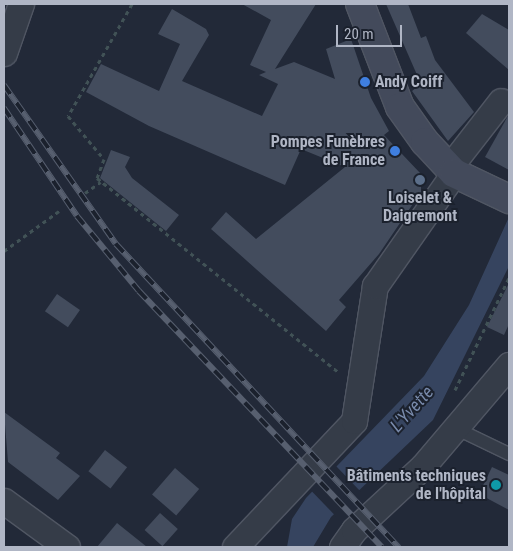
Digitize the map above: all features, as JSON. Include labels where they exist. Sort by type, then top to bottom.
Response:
[{"type":"main road","points":[[360,4],[400,107],[451,171],[507,198]]},
{"type":"street","points":[[4,54],[21,4]]},
{"type":"street","points":[[235,547],[354,421],[369,308],[390,262],[501,101]]},
{"type":"street","points":[[342,547],[354,530],[422,466],[509,365]]},
{"type":"street","points":[[4,501],[67,547]]},
{"type":"lane","points":[[455,428],[509,454]]},
{"type":"path","points":[[132,4],[68,116],[104,159],[97,178],[342,375]]},
{"type":"path","points":[[85,193],[100,182]]},
{"type":"path","points":[[4,251],[59,212]]},
{"type":"path","points":[[451,398],[509,278]]},
{"type":"water","name":"L'Yvette","points":[[509,217],[509,266],[433,420],[331,517],[313,547],[287,547],[292,519],[306,498],[424,376],[469,305]]},
{"type":"pier","points":[[336,466],[361,492],[336,516],[311,490]]},
{"type":"building","points":[[242,4],[316,4],[275,69],[294,62],[335,79],[326,49],[351,39],[371,98],[389,131],[384,135],[421,174],[421,192],[379,254],[339,300],[346,307],[326,331],[211,229],[226,212],[256,239],[345,167],[301,149],[285,185],[149,126],[86,92],[101,64],[159,91],[180,44],[158,34],[172,9],[206,29],[209,35],[182,81],[262,116],[278,84],[259,75],[266,72],[250,65],[271,20]]},
{"type":"building","points":[[386,4],[408,4],[421,38],[426,36],[435,60],[474,112],[448,141],[412,91],[421,84]]},
{"type":"building","points":[[482,14],[509,30],[509,70],[466,33]]},
{"type":"building","points":[[509,114],[509,170],[485,157]]},
{"type":"building","points":[[111,150],[130,157],[125,167],[132,178],[179,215],[166,231],[100,178]]},
{"type":"building","points":[[509,283],[509,324],[504,335],[487,327]]},
{"type":"building","points":[[57,294],[80,310],[68,327],[45,311]]},
{"type":"building","points":[[4,412],[60,453],[56,458],[80,476],[58,500],[8,462]]},
{"type":"building","points":[[105,450],[127,467],[110,489],[88,471]]},
{"type":"building","name":"Bâtiments techniques de l'hôpital","points":[[492,467],[509,475],[509,510],[479,494]]},
{"type":"building","points":[[175,468],[199,489],[176,515],[152,494]]},
{"type":"building","points":[[160,513],[178,529],[162,546],[145,530]]},
{"type":"building","points":[[117,523],[147,547],[97,547]]},
{"type":"railway","points":[[4,85],[116,244],[399,547]]},
{"type":"railway","points":[[4,108],[77,216],[139,291],[382,547]]},
{"type":"place","name":"Andy Coiff","points":[[365,82]]},
{"type":"place","name":"Pompes Funèbres de France","points":[[395,151]]},
{"type":"place","name":"Loiselet & Daigremont","points":[[420,180]]},
{"type":"place","name":"Bâtiments techniques de l'hôpital","points":[[496,485]]}]
